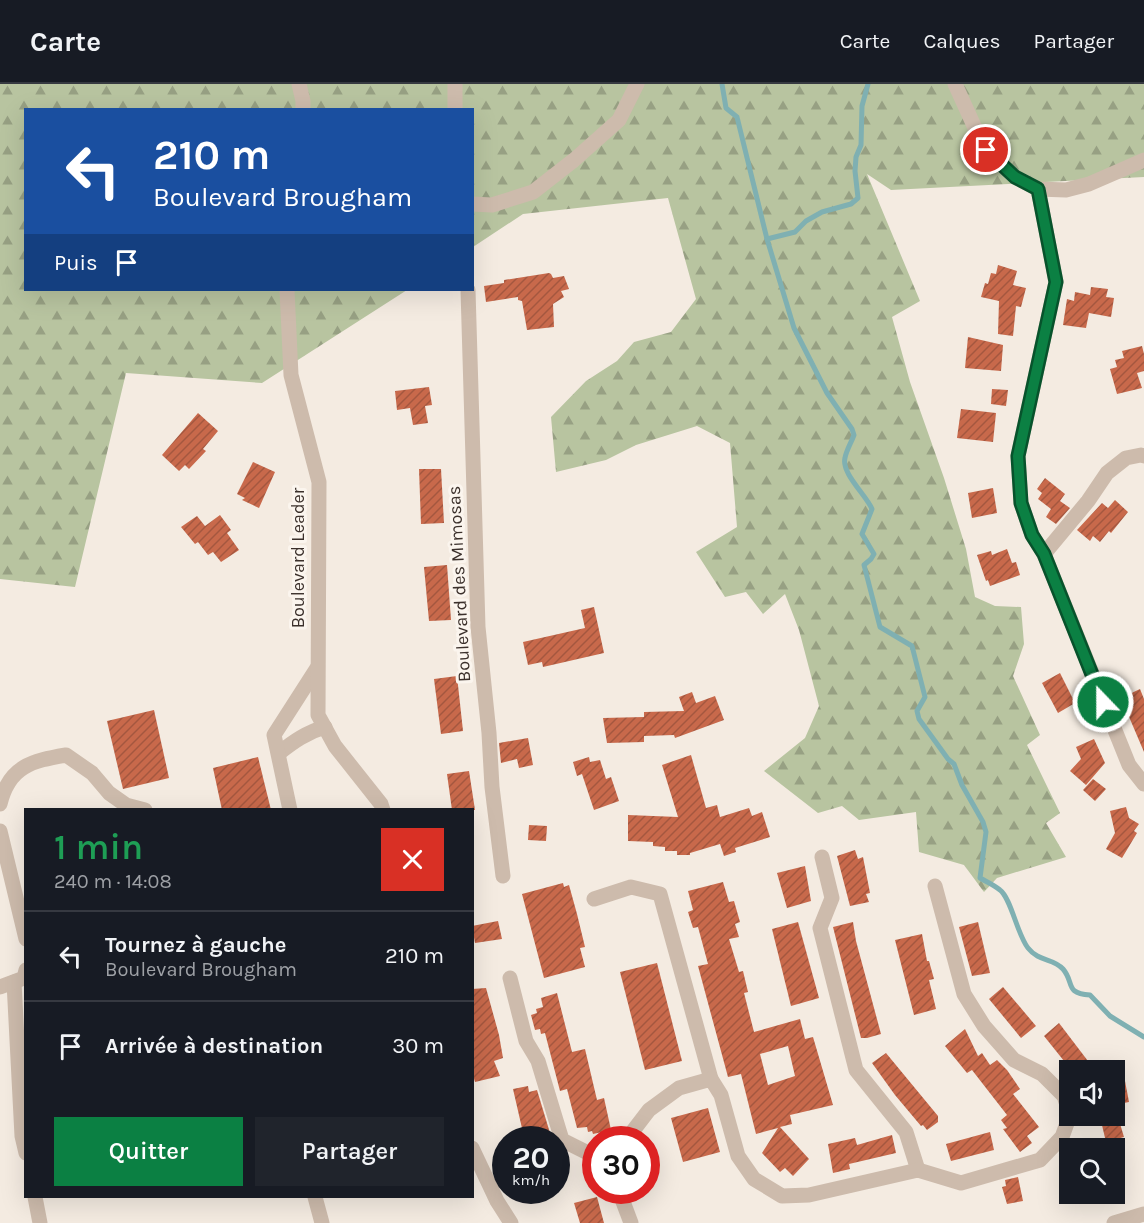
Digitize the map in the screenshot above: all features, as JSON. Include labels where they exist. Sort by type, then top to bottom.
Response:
[{"type":"street","points":[[298,84],[303,108]]},
{"type":"street","points":[[455,108],[456,84]]},
{"type":"street","points":[[474,204],[492,205],[532,192],[574,160],[619,120],[637,84]]},
{"type":"street","points":[[955,84],[986,150],[1015,177],[1038,189],[1065,190],[1089,184],[1144,160]]},
{"type":"street","points":[[1038,189],[1056,282],[1018,456],[1021,503],[1032,535],[1044,554],[1129,765],[1144,784]]},
{"type":"street","name":"Boulevard Leader","points":[[287,291],[291,375],[319,482],[318,715],[335,746],[382,808]]},
{"type":"street","name":"Boulevard des Mimosas","points":[[468,291],[478,627],[492,788],[503,876]]},
{"type":"street","points":[[1044,554],[1088,501],[1107,473],[1126,458],[1144,456]]},
{"type":"street","points":[[290,808],[274,735],[317,668]]},
{"type":"street","points":[[279,753],[292,742],[314,730],[325,727]]},
{"type":"street","points":[[0,804],[3,792],[16,771],[40,759],[66,755],[92,773],[109,793],[126,805],[137,808]]},
{"type":"street","points":[[0,831],[24,931]]},
{"type":"street","points":[[822,857],[832,898],[820,928],[856,1070],[906,1132],[918,1170]]},
{"type":"street","points":[[935,886],[964,994],[984,1026],[1014,1060],[1042,1074],[1059,1091]]},
{"type":"street","points":[[594,899],[631,887],[660,894],[711,1079],[721,1095],[738,1156],[754,1179],[782,1196],[810,1194],[918,1170],[961,1183],[1040,1160],[1062,1137],[1066,1126]]},
{"type":"street","points":[[24,978],[7,985],[24,1144]]},
{"type":"street","points":[[510,978],[526,1041],[538,1061],[562,1140],[582,1150]]},
{"type":"street","points":[[637,1126],[650,1110],[679,1088],[711,1079]]},
{"type":"street","points":[[474,1152],[497,1201],[511,1223]]},
{"type":"street","points":[[35,1198],[40,1223]]},
{"type":"street","points":[[315,1198],[322,1223]]},
{"type":"street","points":[[624,1204],[631,1223]]},
{"type":"street","points":[[1114,1223],[1144,1214]]},
{"type":"green space","points":[[0,84],[1144,84],[1144,177],[891,190],[867,174],[920,301],[892,317],[910,382],[966,549],[975,597],[995,606],[1021,607],[1024,644],[1013,676],[1040,735],[1027,745],[1060,813],[1046,823],[1066,857],[997,878],[984,892],[964,865],[919,852],[916,812],[859,820],[842,806],[818,813],[764,771],[805,738],[819,706],[799,630],[785,594],[763,614],[746,592],[725,597],[696,552],[737,527],[730,443],[697,426],[636,445],[606,460],[556,472],[551,417],[586,381],[617,361],[634,342],[671,332],[696,299],[668,198],[523,214],[474,246],[474,108],[24,108],[24,291],[405,291],[262,383],[126,373],[75,587],[0,579]]},
{"type":"building","points":[[998,265],[1017,271],[1013,285],[1026,288],[1021,307],[1016,306],[1013,336],[998,334],[999,301],[981,297],[985,283],[988,284],[991,273],[996,274]]},
{"type":"building","points":[[549,273],[553,278],[564,276],[569,289],[561,291],[564,297],[553,304],[554,327],[527,330],[522,301],[518,300],[518,297],[486,302],[484,286],[504,283],[504,280]]},
{"type":"building","points":[[1091,287],[1108,289],[1106,297],[1114,298],[1111,317],[1089,313],[1086,328],[1063,325],[1067,299],[1074,301],[1075,292],[1090,295]]},
{"type":"building","points":[[968,337],[1003,345],[1001,371],[965,368]]},
{"type":"building","points":[[1142,346],[1144,371],[1137,373],[1142,388],[1117,394],[1110,369],[1117,367],[1115,360],[1124,358],[1122,351]]},
{"type":"building","points":[[429,387],[432,405],[425,406],[428,423],[413,425],[410,408],[397,410],[395,391]]},
{"type":"building","points":[[992,389],[1008,390],[1006,406],[991,404]]},
{"type":"building","points":[[961,409],[996,413],[993,442],[957,438]]},
{"type":"building","points":[[198,413],[218,431],[203,449],[206,451],[189,469],[185,465],[179,471],[162,455]]},
{"type":"building","points":[[253,462],[275,472],[259,508],[242,500],[245,498],[237,494]]},
{"type":"building","points":[[419,469],[441,469],[444,523],[421,524]]},
{"type":"building","points":[[1045,478],[1065,494],[1060,501],[1070,508],[1056,524],[1046,517],[1051,509],[1038,499],[1042,493],[1037,489]]},
{"type":"building","points":[[993,488],[997,513],[972,518],[968,493]]},
{"type":"building","points":[[1115,500],[1128,512],[1111,533],[1109,531],[1100,542],[1093,536],[1090,541],[1077,530],[1102,503],[1108,508]]},
{"type":"building","points":[[220,515],[231,530],[227,533],[239,550],[221,562],[213,552],[208,555],[198,542],[195,544],[181,527],[197,516],[205,526]]},
{"type":"building","points":[[1007,549],[1012,563],[1016,562],[1020,575],[990,586],[977,555],[991,551],[992,555]]},
{"type":"building","points":[[447,565],[451,620],[429,621],[424,567]]},
{"type":"building","points":[[594,607],[604,653],[543,667],[542,662],[528,665],[523,642],[585,628],[581,610]]},
{"type":"building","points":[[1060,673],[1075,703],[1058,713],[1042,683]]},
{"type":"building","points":[[457,676],[463,731],[441,734],[434,679]]},
{"type":"building","points":[[1140,689],[1144,699],[1144,752],[1121,698]]},
{"type":"building","points":[[692,692],[696,703],[715,696],[724,720],[675,738],[674,735],[644,736],[644,742],[607,743],[603,718],[644,717],[644,712],[684,711],[679,697]]},
{"type":"building","points":[[154,710],[169,778],[123,789],[107,721]]},
{"type":"building","points":[[528,738],[533,765],[519,768],[517,759],[501,763],[499,743]]},
{"type":"building","points":[[1094,739],[1105,763],[1086,785],[1070,771],[1081,759],[1076,747]]},
{"type":"building","points":[[691,755],[706,808],[717,805],[720,817],[749,808],[752,816],[762,812],[770,837],[735,848],[736,852],[724,856],[720,844],[690,853],[690,855],[677,855],[677,851],[665,851],[665,847],[653,846],[653,842],[628,841],[628,815],[678,817],[662,765]]},
{"type":"building","points":[[258,757],[271,808],[222,808],[213,768]]},
{"type":"building","points":[[589,757],[590,762],[600,760],[606,779],[611,777],[619,801],[594,810],[582,774],[577,776],[573,762]]},
{"type":"building","points":[[469,771],[475,810],[474,808],[452,808],[447,774]]},
{"type":"building","points":[[1093,779],[1106,789],[1095,801],[1083,790]]},
{"type":"building","points":[[1126,807],[1129,818],[1139,824],[1134,831],[1137,833],[1122,858],[1106,849],[1115,833],[1110,811]]},
{"type":"building","points":[[529,825],[547,826],[546,841],[528,840]]},
{"type":"building","points":[[855,850],[858,859],[863,857],[870,893],[866,894],[869,902],[850,906],[837,856]]},
{"type":"building","points":[[805,866],[811,901],[787,908],[777,873]]},
{"type":"building","points":[[723,882],[729,902],[734,901],[740,922],[735,924],[739,937],[729,939],[739,972],[743,971],[748,992],[744,993],[754,1032],[800,1019],[805,1039],[813,1037],[833,1105],[790,1115],[792,1124],[780,1127],[809,1159],[793,1176],[785,1168],[780,1172],[762,1153],[778,1128],[756,1134],[741,1074],[728,1077],[698,966],[708,964],[698,927],[693,928],[688,912],[693,910],[688,891]],"holes":[[[788,1046],[795,1076],[768,1085],[760,1054]]]},
{"type":"building","points":[[563,883],[564,887],[569,885],[577,914],[585,947],[580,948],[585,967],[544,978],[522,894]]},
{"type":"building","points":[[498,921],[502,939],[475,943],[474,926]]},
{"type":"building","points":[[798,922],[819,998],[791,1006],[772,929]]},
{"type":"building","points":[[853,922],[881,1034],[867,1038],[861,1038],[833,927]]},
{"type":"building","points":[[978,922],[990,973],[972,976],[959,927]]},
{"type":"building","points":[[922,934],[927,961],[929,961],[934,979],[929,980],[936,1009],[914,1015],[895,940]]},
{"type":"building","points":[[657,963],[682,1061],[645,1070],[620,972]]},
{"type":"building","points":[[1003,987],[1036,1026],[1021,1038],[989,999]]},
{"type":"building","points":[[486,988],[503,1058],[494,1061],[500,1076],[475,1082],[474,1079],[474,989]]},
{"type":"building","points":[[557,993],[572,1052],[585,1049],[597,1100],[604,1098],[610,1126],[577,1128],[567,1089],[560,1091],[545,1033],[541,1034],[540,1029],[535,1030],[531,1015],[537,1013],[536,1009],[543,1007],[541,998]]},
{"type":"building","points":[[1059,1023],[1087,1060],[1063,1060],[1044,1036]]},
{"type":"building","points":[[965,1029],[978,1056],[982,1053],[990,1065],[997,1060],[1007,1070],[1020,1089],[1013,1094],[1039,1127],[1027,1136],[1032,1143],[1020,1152],[1003,1129],[1007,1128],[1001,1120],[1007,1115],[972,1070],[967,1073],[945,1046]]},
{"type":"building","points":[[886,1053],[938,1116],[938,1122],[927,1130],[895,1095],[872,1063]]},
{"type":"building","points":[[1125,1081],[1129,1102],[1125,1103]]},
{"type":"building","points":[[528,1086],[529,1092],[537,1090],[548,1126],[521,1126],[513,1089]]},
{"type":"building","points":[[708,1108],[720,1152],[683,1162],[671,1118]]},
{"type":"building","points":[[1102,1126],[1121,1126],[1124,1137],[1105,1138]]},
{"type":"building","points":[[990,1132],[994,1150],[951,1161],[946,1144]]},
{"type":"building","points":[[892,1135],[896,1153],[849,1164],[850,1169],[833,1173],[828,1144],[855,1138],[857,1145]]},
{"type":"building","points":[[1018,1177],[1023,1201],[1007,1204],[1002,1187],[1006,1186],[1005,1180]]},
{"type":"building","points":[[582,1201],[582,1204],[599,1204],[604,1223],[580,1223],[574,1203]]},
{"type":"waterway","points":[[722,84],[726,108],[737,117],[767,239],[794,328],[827,393],[854,435],[846,453],[845,464],[850,477],[872,509],[862,534],[874,554],[864,565],[880,627],[912,646],[925,697],[917,711],[919,719],[954,764],[962,785],[983,822],[986,832],[980,878],[1004,894],[1024,942],[1032,952],[1063,969],[1073,990],[1090,995],[1110,1016],[1144,1037]]},
{"type":"waterway","points":[[767,239],[795,232],[806,221],[822,212],[851,204],[858,198],[856,157],[861,145],[862,106],[868,84]]},
{"type":"route","points":[[986,150],[1015,177],[1038,189],[1056,282],[1018,456],[1021,503],[1032,535],[1044,554],[1103,702]]}]
